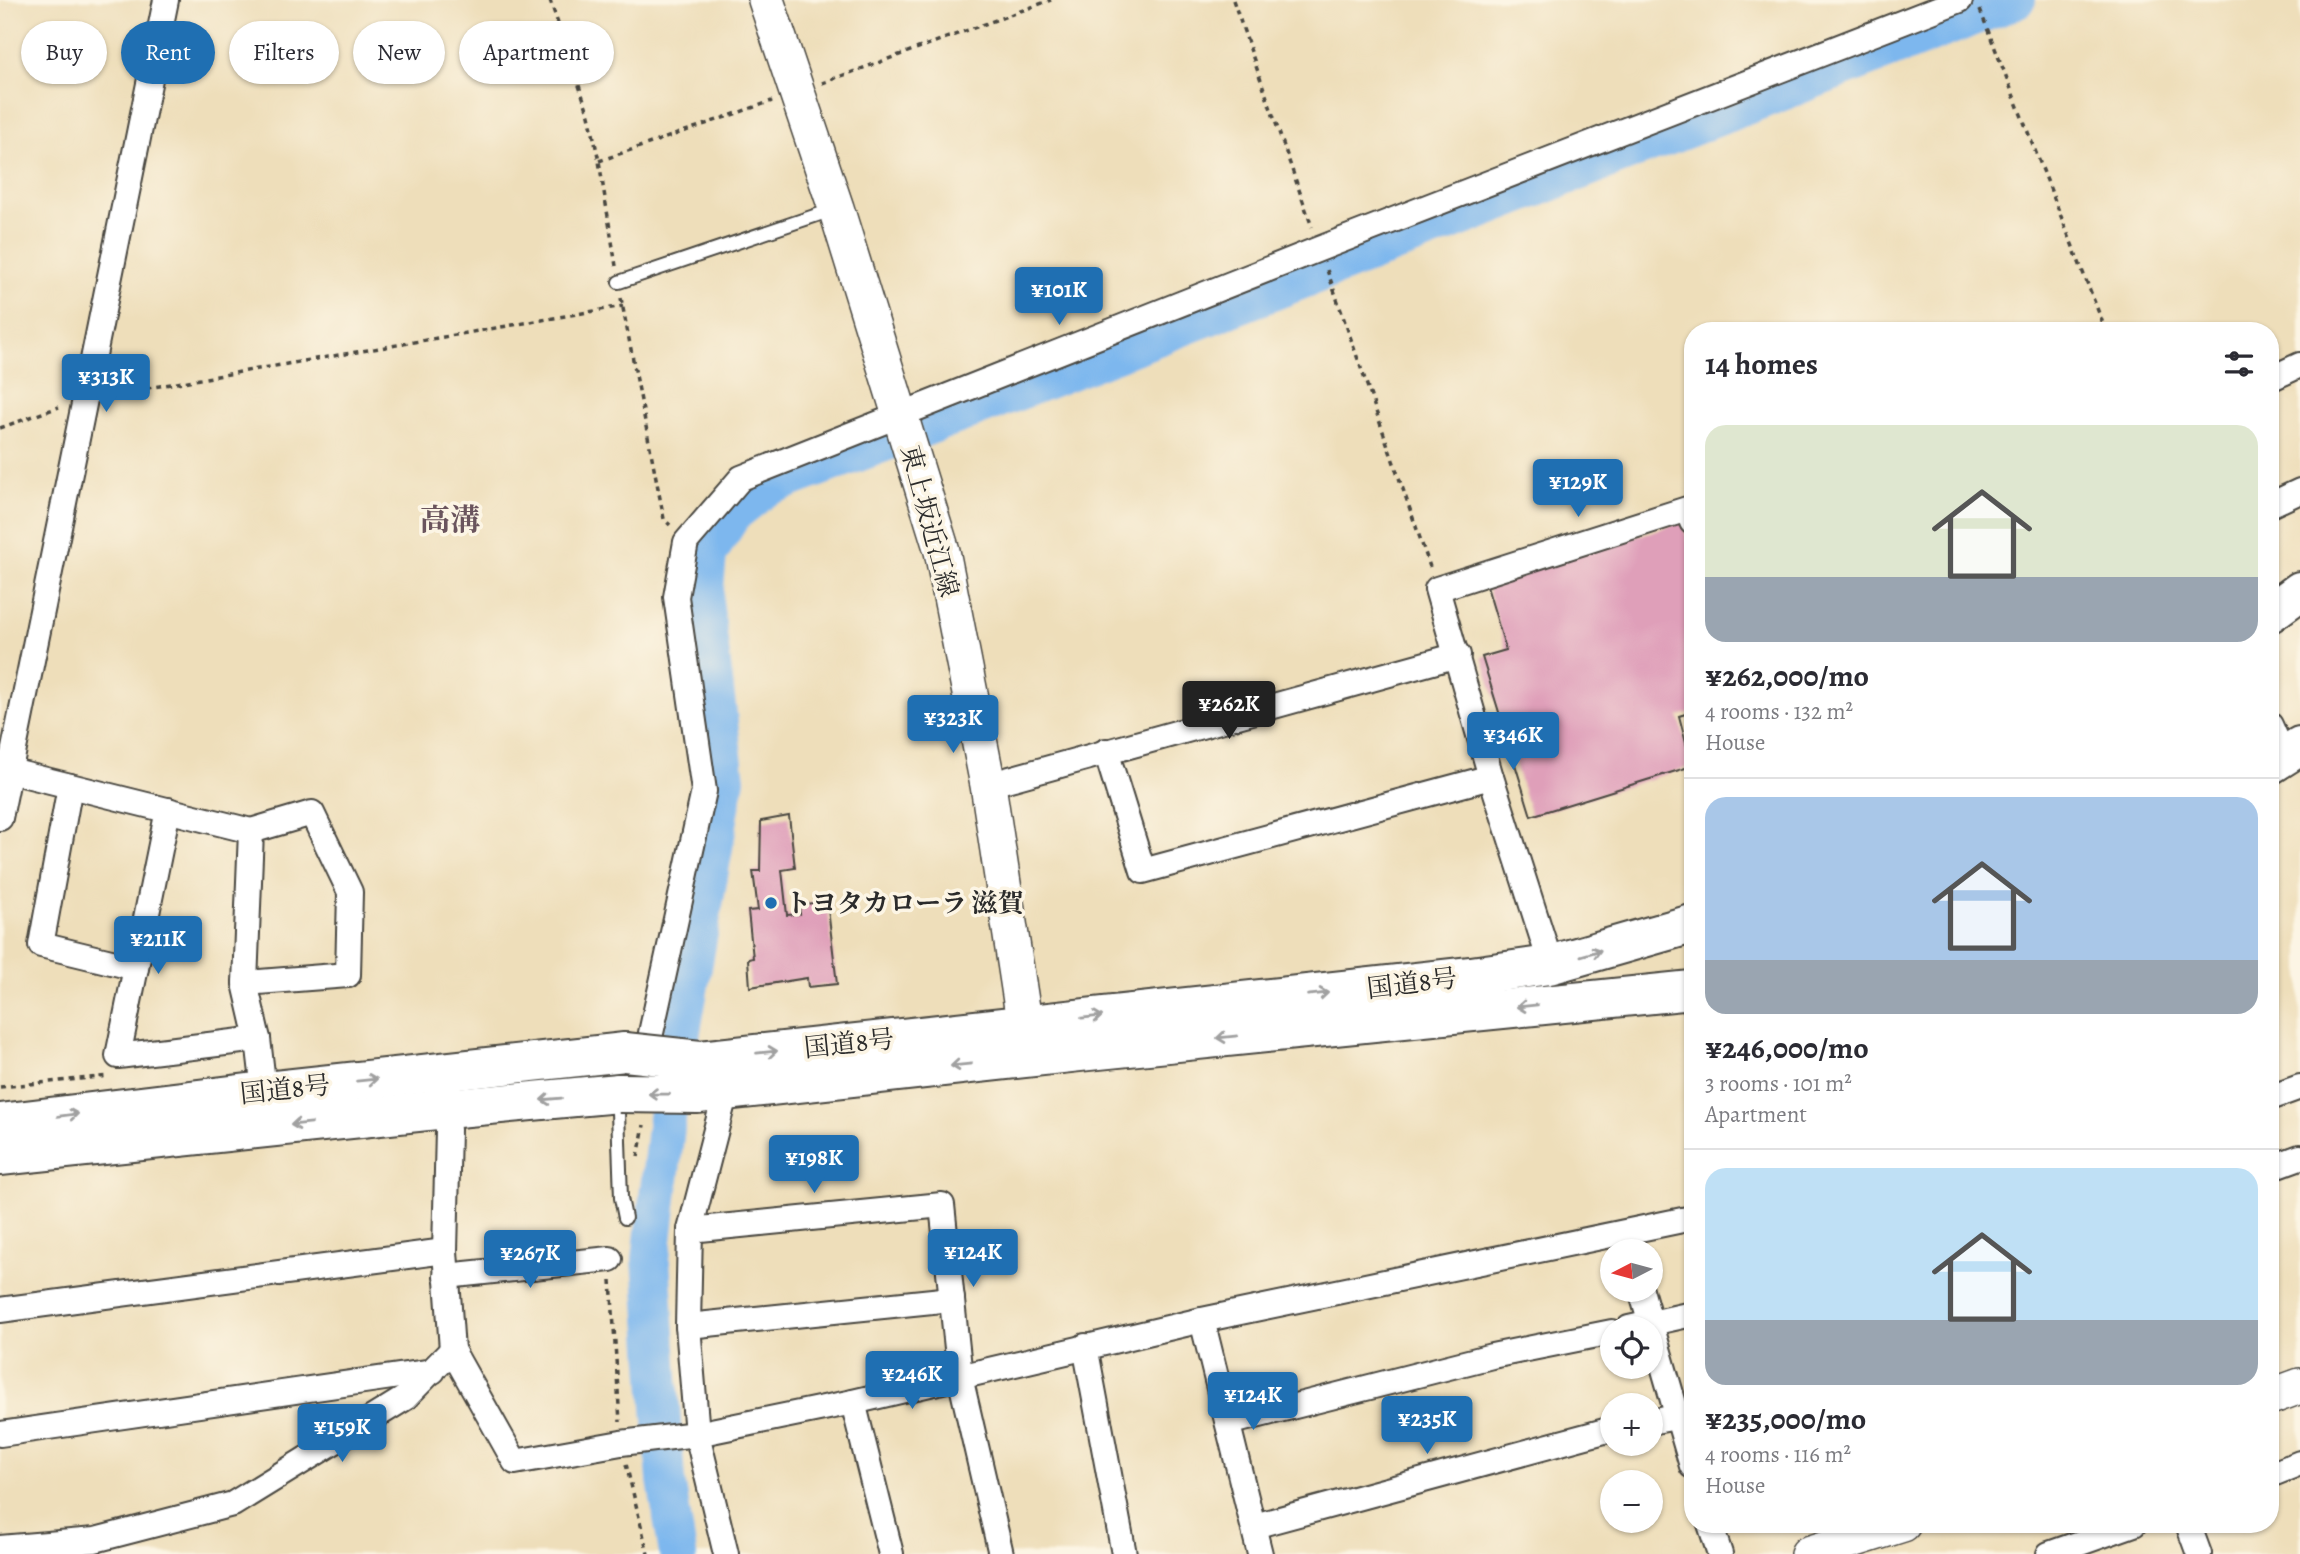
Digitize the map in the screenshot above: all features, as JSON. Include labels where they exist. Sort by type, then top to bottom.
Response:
[{"type":"highway","points":[[2279,606],[2300,591]]},
{"type":"highway","name":"国道8号","points":[[0,1123],[264,1091],[443,1091],[619,1102],[708,1082],[1026,1040],[1549,965],[1684,926]]},
{"type":"highway","name":"国道8号","points":[[1026,1040],[1684,991]]},
{"type":"highway","name":"国道8号","points":[[0,1156],[443,1091],[638,1043],[708,1082]]},
{"type":"main road","name":"東上坂近江線","points":[[766,0],[836,208],[942,551],[988,785],[1026,1040]]},
{"type":"main road","points":[[2279,1394],[2300,1386]]},
{"type":"main road","points":[[1808,1554],[1874,1533]]},
{"type":"street","points":[[0,818],[166,0]]},
{"type":"street","points":[[638,1043],[704,791],[676,597],[686,542],[741,478],[905,427],[1319,249],[1960,0]]},
{"type":"street","points":[[2279,375],[2300,365]]},
{"type":"street","points":[[2279,501],[2300,491]]},
{"type":"street","points":[[1549,965],[1437,589],[1684,510]]},
{"type":"street","points":[[988,785],[1458,655]]},
{"type":"street","points":[[1106,751],[1143,872],[1491,777]]},
{"type":"street","points":[[10,771],[251,831],[312,813],[350,892],[348,975],[245,983]]},
{"type":"street","points":[[70,786],[41,945],[136,968]]},
{"type":"street","points":[[168,810],[118,1056],[258,1039]]},
{"type":"street","points":[[251,831],[245,983],[258,1039],[264,1091]]},
{"type":"street","points":[[708,1082],[690,1230],[688,1326],[691,1435],[726,1554]]},
{"type":"street","points":[[2279,1095],[2300,1087]]},
{"type":"street","points":[[443,1091],[448,1130],[444,1251],[452,1350],[515,1462],[621,1443],[691,1435],[853,1402],[1202,1320],[1600,1247]]},
{"type":"street","points":[[2279,1161],[2300,1157]]},
{"type":"street","points":[[690,1230],[942,1205],[960,1377],[1001,1554]]},
{"type":"street","points":[[1636,1239],[1684,1221]]},
{"type":"street","points":[[0,1310],[444,1251]]},
{"type":"street","points":[[446,1276],[610,1259]]},
{"type":"street","points":[[688,1326],[952,1299]]},
{"type":"street","points":[[1663,1321],[1684,1316]]},
{"type":"street","points":[[1202,1320],[1260,1554]]},
{"type":"street","points":[[1228,1423],[1492,1356],[1600,1334]]},
{"type":"street","points":[[1085,1346],[1124,1554]]},
{"type":"street","points":[[0,1548],[40,1550],[98,1547],[233,1504],[405,1398],[452,1350]]},
{"type":"street","points":[[0,1434],[433,1371]]},
{"type":"street","points":[[1663,1372],[1684,1414]]},
{"type":"street","points":[[853,1402],[891,1554]]},
{"type":"street","points":[[1663,1420],[1684,1416]]},
{"type":"street","points":[[1254,1526],[1600,1432]]},
{"type":"street","points":[[2279,1471],[2300,1463]]},
{"type":"street","points":[[1713,1533],[1720,1554]]},
{"type":"street","points":[[2049,1554],[2108,1533]]},
{"type":"street","points":[[2191,1533],[2199,1554]]},
{"type":"lane","points":[[619,282],[836,208]]},
{"type":"lane","points":[[619,1102],[621,1198],[625,1219]]},
{"type":"path","points":[[550,0],[589,116],[599,161],[622,306],[664,519],[686,542]]},
{"type":"path","points":[[599,161],[1051,0]]},
{"type":"path","points":[[1233,0],[1319,249]]},
{"type":"path","points":[[1976,0],[2102,322]]},
{"type":"path","points":[[1332,285],[1437,589]]},
{"type":"path","points":[[0,428],[86,398],[622,306]]},
{"type":"path","points":[[610,1259],[621,1443],[648,1554]]},
{"type":"building","points":[[1682,522],[1684,714],[1679,716],[1684,735],[1684,768],[1531,816],[1482,657],[1506,650],[1486,583]]},
{"type":"building","name":"トヨタカローラ 滋賀","points":[[789,816],[795,868],[782,870],[787,915],[800,914],[799,905],[827,901],[837,984],[808,987],[807,978],[750,987],[748,959],[753,958],[748,911],[758,910],[753,871],[760,871],[761,821]]},
{"type":"waterway","points":[[678,1554],[666,1480],[651,1259],[668,1110],[726,779],[704,601],[708,554],[733,514],[766,488],[2017,0]]},
{"type":"place","name":"トヨタカローラ 滋賀","points":[[771,903]]},
{"type":"district","name":"高溝","points":[[450,520]]}]
